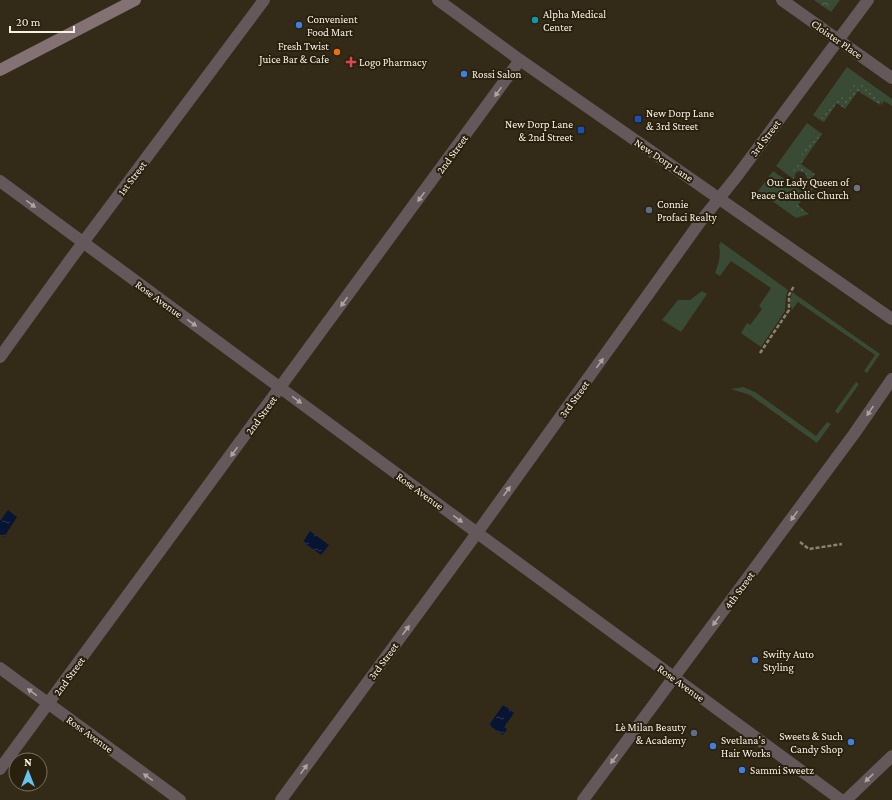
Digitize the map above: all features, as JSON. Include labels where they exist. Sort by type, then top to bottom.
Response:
[{"type":"main road","points":[[0,70],[135,0]]},
{"type":"street","name":"1st Street","points":[[0,357],[264,0]]},
{"type":"street","name":"New Dorp Lane","points":[[438,0],[520,60],[892,319]]},
{"type":"street","name":"Cloister Place","points":[[782,0],[892,78]]},
{"type":"street","name":"3rd Street","points":[[281,800],[477,533],[700,222],[720,198],[868,0]]},
{"type":"street","name":"2nd Street","points":[[0,769],[520,60]]},
{"type":"street","name":"Rose Avenue","points":[[0,181],[841,800]]},
{"type":"street","name":"4th Street","points":[[583,800],[854,434],[892,379]]},
{"type":"street","name":"Ross Avenue","points":[[0,668],[180,800]]},
{"type":"street","points":[[846,800],[892,756]]},
{"type":"path","points":[[760,353],[789,310],[789,295],[794,286]]},
{"type":"path","points":[[800,542],[809,549],[842,544]]},
{"type":"green space","points":[[814,0],[840,0],[831,12]]},
{"type":"green space","points":[[847,67],[892,99],[892,106],[884,101],[881,106],[881,102],[852,87],[846,95],[834,101],[820,120],[813,115]]},
{"type":"green space","points":[[856,84],[862,85],[879,97],[881,99],[880,105],[858,91],[845,109],[837,103],[824,122],[820,120],[834,101],[846,95]]},
{"type":"green space","points":[[807,123],[818,131],[797,163],[792,178],[776,166]]},
{"type":"green space","points":[[818,131],[822,134],[801,164],[815,174],[807,185],[803,185],[807,178],[805,173],[798,171],[795,174],[794,179],[792,178],[793,172],[802,153]]},
{"type":"green space","points":[[773,171],[804,193],[795,206],[809,214],[796,218],[758,191]]},
{"type":"green space","points":[[819,178],[820,179],[806,199],[804,197],[798,205],[805,211],[804,212],[794,206],[804,193],[806,194]]},
{"type":"green space","points":[[721,242],[788,290],[785,311],[761,347],[741,333],[747,323],[750,325],[762,309],[759,306],[771,288],[731,261],[720,276],[715,273],[718,266],[720,252],[719,245]]},
{"type":"green space","points":[[702,291],[707,294],[681,332],[662,320],[678,300],[690,300]]},
{"type":"green space","points":[[792,292],[880,354],[867,373],[864,371],[875,355],[798,302],[792,310],[790,302]]},
{"type":"green space","points":[[856,382],[859,384],[838,414],[835,411]]},
{"type":"green space","points":[[743,387],[755,392],[816,436],[827,422],[831,424],[817,443],[750,395],[731,389]]},
{"type":"water","points":[[8,510],[17,517],[4,537],[0,534],[0,521]]},
{"type":"water","points":[[310,531],[329,545],[321,555],[303,542]]},
{"type":"water","points":[[503,705],[514,713],[504,727],[507,729],[503,735],[489,725]]},
{"type":"place","name":"Alpha Medical Center","points":[[535,20]]},
{"type":"place","name":"Convenient Food Mart","points":[[299,25]]},
{"type":"place","name":"Fresh Twist Juice Bar & Cafe","points":[[337,52]]},
{"type":"place","name":"Logo Pharmacy","points":[[351,62]]},
{"type":"place","name":"Rossi Salon","points":[[464,74]]},
{"type":"place","name":"New Dorp Lane & 3rd Street","points":[[638,119]]},
{"type":"place","name":"New Dorp Lane & 2nd Street","points":[[581,130]]},
{"type":"place","name":"Our Lady Queen of Peace Catholic Church","points":[[857,188]]},
{"type":"place","name":"Connie Profaci Realty","points":[[649,210]]},
{"type":"place","name":"Swifty Auto Styling","points":[[755,660]]},
{"type":"place","name":"Lè Milan Beauty & Academy","points":[[694,733]]},
{"type":"place","name":"Sweets & Such Candy Shop","points":[[851,742]]},
{"type":"place","name":"Svetlana's Hair Works","points":[[713,746]]},
{"type":"place","name":"Sammi Sweetz","points":[[742,770]]}]
